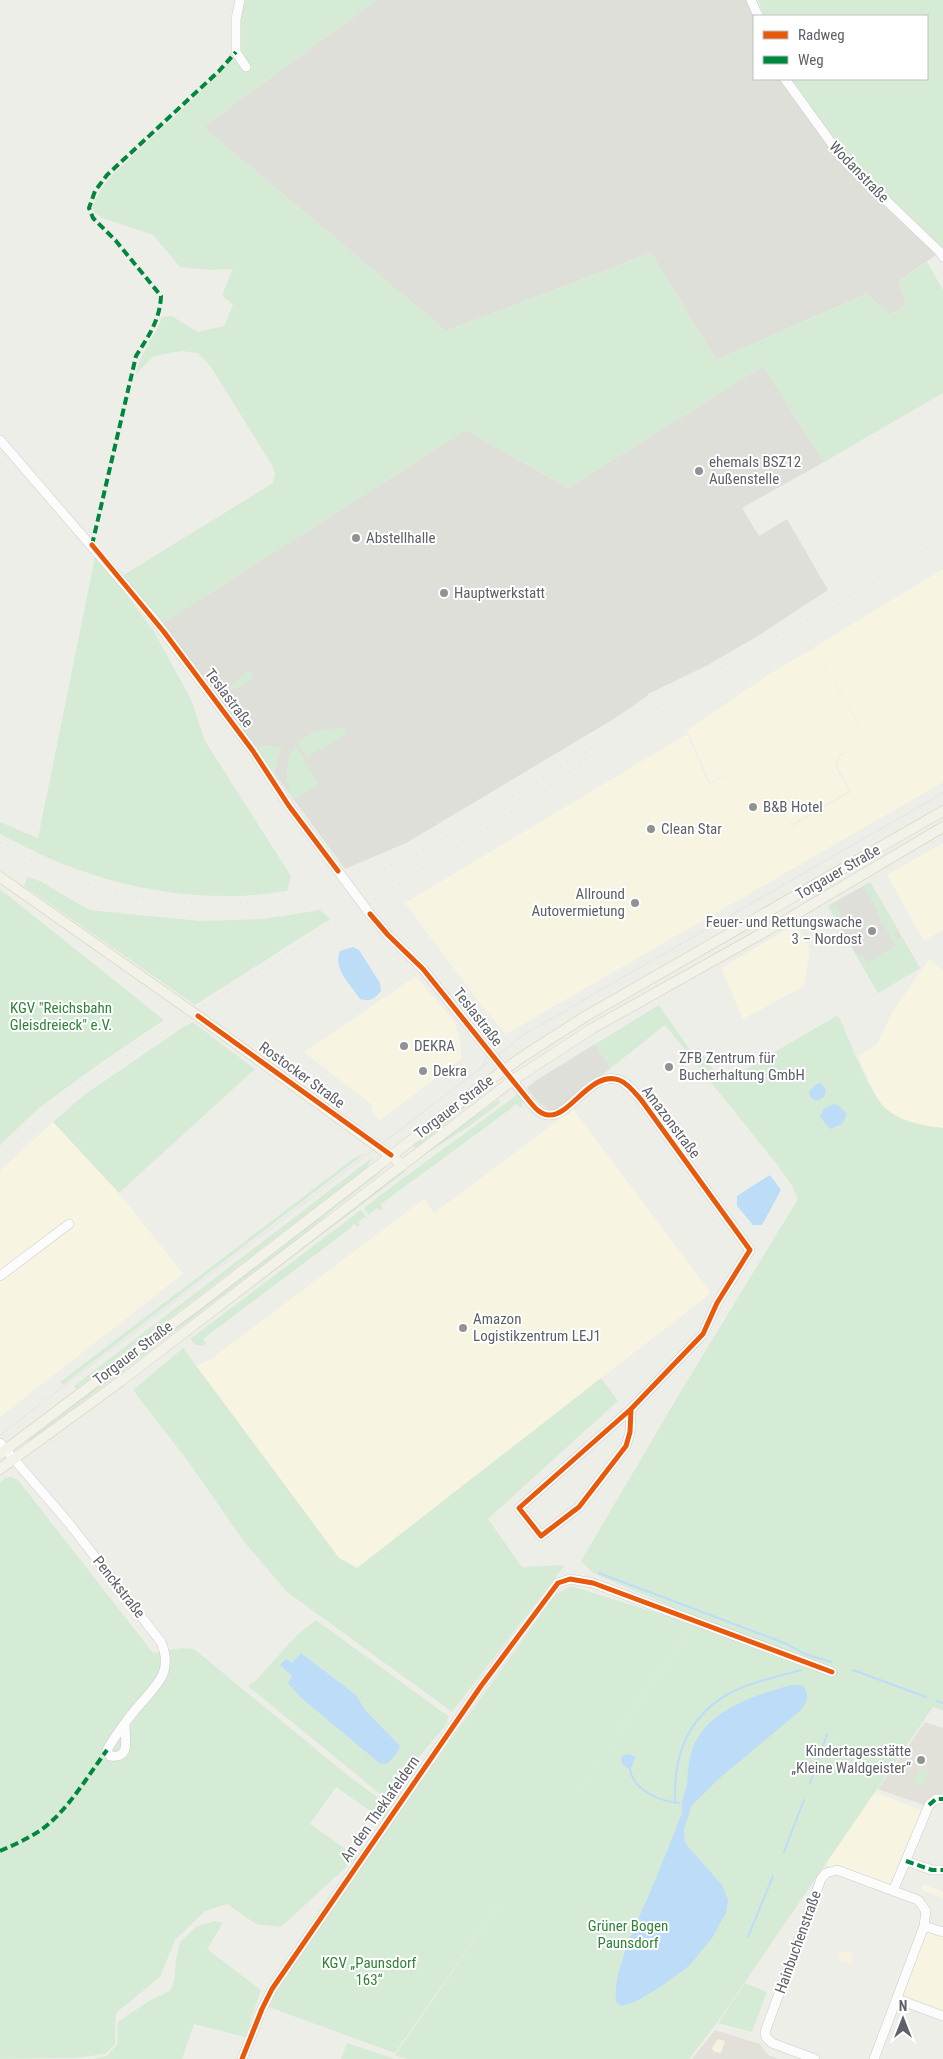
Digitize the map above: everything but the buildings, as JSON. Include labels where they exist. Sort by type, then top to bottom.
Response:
[{"type":"main road","name":"Torgauer Straße","points":[[2,1449],[212,1294],[504,1070],[586,1016],[943,811]]},
{"type":"main road","name":"Torgauer Straße","points":[[0,1469],[121,1381],[513,1080],[594,1028],[791,917],[943,827]]},
{"type":"main road","name":"Rostocker Straße","points":[[0,877],[198,1016],[403,1165]]},
{"type":"street","points":[[240,0],[236,19],[236,52],[246,67]]},
{"type":"street","points":[[751,0],[758,15]]},
{"type":"street","name":"Wodanstraße","points":[[786,80],[843,159],[943,257]]},
{"type":"street","name":"Teslastraße","points":[[0,440],[164,632],[250,746],[289,806],[370,914],[423,969],[504,1070]]},
{"type":"street","name":"Amazonstraße","points":[[504,1070],[530,1102],[547,1115],[558,1114],[597,1083],[608,1078],[620,1080],[636,1094],[750,1250],[717,1303],[703,1334],[631,1409]]},
{"type":"street","points":[[0,1276],[68,1224]]},
{"type":"street","points":[[631,1409],[630,1432],[626,1446],[578,1507],[541,1536],[520,1508],[631,1409]]},
{"type":"street","name":"Penckstraße","points":[[2,1449],[74,1529],[156,1634],[165,1651],[165,1669],[159,1683],[125,1726]]},
{"type":"street","name":"An den Theklafeldern","points":[[242,2059],[272,1989],[480,1686],[558,1584],[570,1579],[593,1583],[832,1672]]},
{"type":"street","points":[[893,1891],[930,1804],[936,1799],[943,1799]]},
{"type":"street","points":[[906,1861],[932,1870],[943,1870]]},
{"type":"street","name":"Hainbuchenstraße","points":[[815,2059],[772,2043],[766,2037],[765,2032],[821,1879],[826,1873],[837,1870],[918,1900],[926,1911],[924,1926]]},
{"type":"street","points":[[874,2059],[924,1926],[943,1932]]},
{"type":"street","points":[[897,1999],[943,2016]]},
{"type":"shaded area","points":[[377,0],[754,0],[753,80],[789,80],[940,252],[899,281],[906,305],[890,315],[866,294],[716,360],[651,253],[446,331],[203,127]]},
{"type":"shaded area","points":[[763,366],[824,462],[742,508],[759,536],[787,519],[828,590],[758,636],[706,666],[648,694],[617,717],[406,843],[345,869],[274,773],[281,747],[254,746],[163,623],[466,430],[568,488]]},
{"type":"shaded area","points":[[943,569],[943,782],[506,1034],[482,1006],[405,903],[687,734],[709,785],[746,764],[710,783],[687,730],[769,674],[814,648],[859,725],[858,739],[860,725],[814,647]],"holes":[[[857,746],[840,756],[837,766],[851,792],[792,826],[782,808],[792,824],[849,791],[835,766],[839,755]]]},
{"type":"shaded area","points":[[943,843],[943,930],[924,941],[887,875]]},
{"type":"shaded area","points":[[870,882],[920,968],[878,993],[828,906]]},
{"type":"shaded area","points":[[796,924],[810,950],[804,986],[743,1019],[721,968]]},
{"type":"shaded area","points":[[929,959],[943,971],[943,1128],[904,1120],[886,1109],[875,1094],[858,1056],[877,1044],[892,1013]]},
{"type":"shaded area","points":[[416,976],[455,1023],[461,1045],[461,1059],[379,1121],[371,1108],[372,1105],[304,1052]]},
{"type":"shaded area","points":[[595,1044],[611,1068],[556,1111],[549,1110],[539,1103],[527,1088],[535,1081]]},
{"type":"shaded area","name":"Amazon Logistikzentrum LEJ1","points":[[573,1109],[711,1293],[357,1568],[339,1558],[196,1366],[211,1359],[424,1199],[434,1213]]},
{"type":"shaded area","points":[[53,1122],[119,1193],[183,1274],[0,1417],[0,1171]]},
{"type":"shaded area","name":"Kindertagesstätte „Kleine Waldgeister“","points":[[925,1722],[943,1728],[943,1795],[935,1794],[924,1805],[878,1789]]},
{"type":"shaded area","points":[[875,1792],[926,1812],[893,1891],[825,1864]]},
{"type":"shaded area","points":[[923,1884],[943,1892],[943,1898],[921,1890]]},
{"type":"shaded area","points":[[924,1926],[943,1932],[943,2016],[897,1999]]},
{"type":"shaded area","points":[[715,2030],[760,2044],[768,2055],[779,2059],[692,2059]]},
{"type":"green space","points":[[242,0],[377,0],[203,127],[446,331],[651,253],[716,360],[866,294],[890,315],[906,305],[899,281],[927,262],[943,290],[943,393],[824,462],[763,366],[568,488],[466,430],[163,623],[122,576],[273,483],[275,473],[211,367],[198,353],[182,351],[154,356],[136,374],[140,359],[162,317],[172,316],[198,332],[224,326],[233,305],[222,295],[233,269],[212,270],[180,267],[153,235],[102,218],[95,213],[92,207],[110,177],[192,100],[240,51],[239,20]]},
{"type":"green space","points":[[758,0],[943,0],[942,248],[843,159],[790,80],[928,80],[928,15],[764,15]]},
{"type":"green space","points":[[95,557],[109,572],[153,630],[191,699],[205,741],[291,876],[287,891],[226,896],[196,895],[138,887],[81,871],[27,848],[0,834],[0,822],[38,838]]},
{"type":"green space","points":[[248,671],[253,679],[237,688],[225,691]]},
{"type":"green space","points":[[343,727],[347,734],[307,757],[297,742],[314,732]]},
{"type":"green space","points":[[295,745],[319,784],[293,800],[288,786],[287,772],[289,759]]},
{"type":"green space","points":[[257,746],[281,747],[274,773],[256,748]]},
{"type":"green space","points":[[27,877],[40,881],[89,910],[201,921],[263,919],[320,910],[330,919],[195,1005],[24,886]]},
{"type":"green space","points":[[870,882],[899,931],[894,934],[897,939],[901,937],[920,968],[878,993],[858,958],[863,955],[867,963],[896,945],[876,913],[878,911],[863,886]]},
{"type":"green space","name":"KGV \"Reichsbahn Gleisdreieck\" e.V.","points":[[0,889],[164,1020],[39,1108],[0,1145]]},
{"type":"green space","points":[[834,902],[842,916],[836,919],[828,906]]},
{"type":"green space","points":[[659,1005],[690,1050],[702,1053],[722,1083],[838,1015],[872,1090],[885,1108],[905,1120],[943,1128],[943,1711],[933,1707],[719,2020],[689,2059],[407,2059],[395,2055],[508,1891],[395,2053],[266,2006],[372,1850],[556,1594],[571,1586],[693,1624],[549,1832],[694,1623],[748,1639],[593,1573],[581,1561],[678,1396],[798,1199],[792,1186],[775,1162],[665,1025],[611,1068],[595,1044]]},
{"type":"green space","points":[[193,1022],[255,1069],[119,1193],[53,1122],[84,1095]]},
{"type":"green space","points":[[487,1086],[490,1089],[454,1116],[427,1141],[415,1148],[412,1144]]},
{"type":"green space","points":[[518,1094],[523,1101],[521,1108],[517,1104],[381,1204],[382,1209],[379,1210],[377,1208],[370,1213],[371,1217],[364,1208]]},
{"type":"green space","points":[[498,1100],[500,1103],[471,1125],[420,1156]]},
{"type":"green space","points":[[367,1152],[63,1385],[60,1382],[353,1159]]},
{"type":"green space","points":[[373,1157],[365,1170],[76,1389],[74,1386]]},
{"type":"green space","points":[[385,1167],[307,1232],[29,1442],[28,1440],[113,1372]]},
{"type":"green space","points":[[403,1169],[406,1171],[190,1335],[191,1330]]},
{"type":"green space","points":[[361,1210],[368,1219],[365,1217],[358,1222],[360,1225],[358,1227],[353,1224],[351,1228],[203,1339],[206,1343],[202,1346],[196,1345],[190,1339]]},
{"type":"green space","points":[[183,1348],[339,1558],[357,1568],[601,1378],[618,1401],[488,1519],[522,1567],[565,1565],[452,1712],[287,1592],[245,1543],[190,1464],[133,1390]]},
{"type":"green space","points":[[11,1477],[18,1480],[153,1653],[182,1648],[194,1649],[345,1773],[385,1803],[389,1811],[383,1820],[336,1787],[310,1824],[357,1857],[281,1927],[256,1924],[227,1904],[205,1911],[175,1940],[160,1977],[116,2013],[115,2044],[105,2054],[75,2058],[0,2059],[0,1483],[5,1478]]},
{"type":"green space","points":[[316,1620],[448,1716],[447,1724],[407,1771],[396,1792],[400,1796],[395,1800],[385,1798],[248,1686],[256,1680],[298,1634]],"holes":[[[301,1653],[356,1695],[364,1710],[399,1746],[379,1763],[300,1697],[289,1683],[292,1676],[286,1659],[292,1664]]]},
{"type":"green space","points":[[919,1768],[929,1771],[923,1788],[914,1784]]},
{"type":"green space","points":[[214,1921],[223,1923],[207,1949],[261,1990],[245,2037],[194,2024],[182,2059],[93,2059],[106,2056],[117,2045],[118,2022],[149,2001],[170,1991],[174,1981],[180,1942],[196,1927]]},
{"type":"green space","points":[[745,1983],[767,1992],[752,2032],[718,2023]]},
{"type":"green space","points":[[347,2043],[395,2059],[341,2059]]},
{"type":"sand","points":[[848,1951],[853,1955],[853,1963],[838,1961],[837,1954]]},
{"type":"sand","points":[[718,2039],[725,2041],[721,2053],[714,2052],[712,2048]]},
{"type":"water","points":[[353,947],[359,950],[380,983],[381,991],[372,999],[360,999],[340,970],[338,957],[340,951]]},
{"type":"water","points":[[821,1083],[826,1090],[824,1097],[818,1101],[811,1098],[809,1092],[816,1084]]},
{"type":"water","points":[[834,1104],[847,1114],[842,1124],[830,1129],[820,1117],[823,1109]]},
{"type":"water","points":[[770,1175],[781,1190],[762,1225],[753,1225],[737,1206],[737,1196]]},
{"type":"water","points":[[301,1653],[356,1695],[365,1710],[400,1746],[397,1753],[387,1764],[379,1763],[300,1697],[288,1683],[292,1676],[280,1665],[286,1659],[292,1663]]},
{"type":"water","points":[[791,1685],[803,1685],[807,1698],[804,1707],[721,1777],[692,1805],[684,1829],[685,1843],[722,1885],[728,1900],[726,1913],[712,1938],[689,1966],[662,1986],[635,2002],[622,2006],[616,2002],[616,1988],[623,1956],[682,1813],[689,1761],[694,1744],[705,1728],[726,1710],[751,1698]]},
{"type":"water","points":[[629,1754],[636,1757],[630,1770],[623,1765],[621,1759],[623,1755]]},
{"type":"waterway","points":[[599,1573],[787,1644],[805,1654],[831,1662]]},
{"type":"waterway","points":[[675,1803],[675,1785],[681,1752],[686,1737],[705,1711],[718,1700],[742,1687],[801,1670]]},
{"type":"waterway","points":[[853,1670],[926,1697]]},
{"type":"waterway","points":[[937,1701],[943,1703]]},
{"type":"waterway","points":[[810,1783],[827,1734]]},
{"type":"waterway","points":[[630,1770],[637,1784],[650,1794],[657,1798],[680,1803]]},
{"type":"waterway","points":[[784,1852],[804,1800]]},
{"type":"waterway","points":[[748,1937],[773,1876]]},
{"type":"tram line","points":[[140,600],[162,626],[251,744],[312,833],[378,919],[425,968],[483,1040],[487,1054],[483,1067]]},
{"type":"tram line","points":[[0,1435],[528,1032],[943,793]]},
{"type":"railway","points":[[352,881],[381,871],[438,842],[738,658],[848,598],[943,539]]},
{"type":"railway","points":[[369,903],[544,791],[588,758]]},
{"type":"railway","points":[[0,842],[39,864],[80,881],[122,893],[166,901],[210,905],[254,903],[297,896],[340,885]]},
{"type":"railway","points":[[198,1009],[359,910]]},
{"type":"railway","points":[[0,1156],[79,1088],[187,1015]]},
{"type":"marked path","points":[[92,545],[136,356],[156,321],[161,296],[116,241],[93,218],[89,208],[95,191],[107,175],[219,71],[236,52]]},
{"type":"marked path","points":[[0,1851],[35,1834],[53,1820],[75,1795],[107,1750]]},
{"type":"marked path","points":[[929,1805],[936,1799],[943,1799]]},
{"type":"marked path","points":[[906,1861],[932,1870],[943,1870]]},
{"type":"cycle path","points":[[92,545],[164,632],[253,751],[289,806],[338,871]]},
{"type":"cycle path","points":[[370,914],[388,935],[423,969],[536,1109],[546,1115],[557,1114],[590,1087],[609,1079],[622,1081],[629,1086],[642,1101],[750,1250],[717,1303],[703,1334],[631,1409],[519,1508],[541,1536],[579,1507],[626,1446],[630,1432],[631,1409]]},
{"type":"cycle path","points":[[198,1016],[391,1155]]},
{"type":"cycle path","points":[[242,2059],[272,1989],[481,1686],[558,1583],[570,1579],[593,1583],[832,1672]]},
{"type":"place","name":"ehemals BSZ12 Außenstelle","points":[[699,471]]},
{"type":"place","name":"Abstellhalle","points":[[356,538]]},
{"type":"place","name":"Hauptwerkstatt","points":[[444,593]]},
{"type":"place","name":"B&B Hotel","points":[[753,807]]},
{"type":"place","name":"Clean Star","points":[[651,829]]},
{"type":"place","name":"Allround Autovermietung","points":[[635,903]]},
{"type":"place","name":"Feuer- und Rettungswache 3 – Nordost","points":[[872,931]]},
{"type":"place","name":"DEKRA","points":[[404,1046]]},
{"type":"place","name":"ZFB Zentrum für Bucherhaltung GmbH","points":[[669,1067]]},
{"type":"place","name":"Dekra","points":[[423,1071]]},
{"type":"place","name":"Amazon Logistikzentrum LEJ1","points":[[463,1328]]},
{"type":"place","name":"Kindertagesstätte „Kleine Waldgeister“","points":[[921,1760]]},
{"type":"park label","name":"Grüner Bogen Paunsdorf","points":[[628,1934]]},
{"type":"park label","name":"KGV „Paunsdorf 163“","points":[[369,1972]]}]
